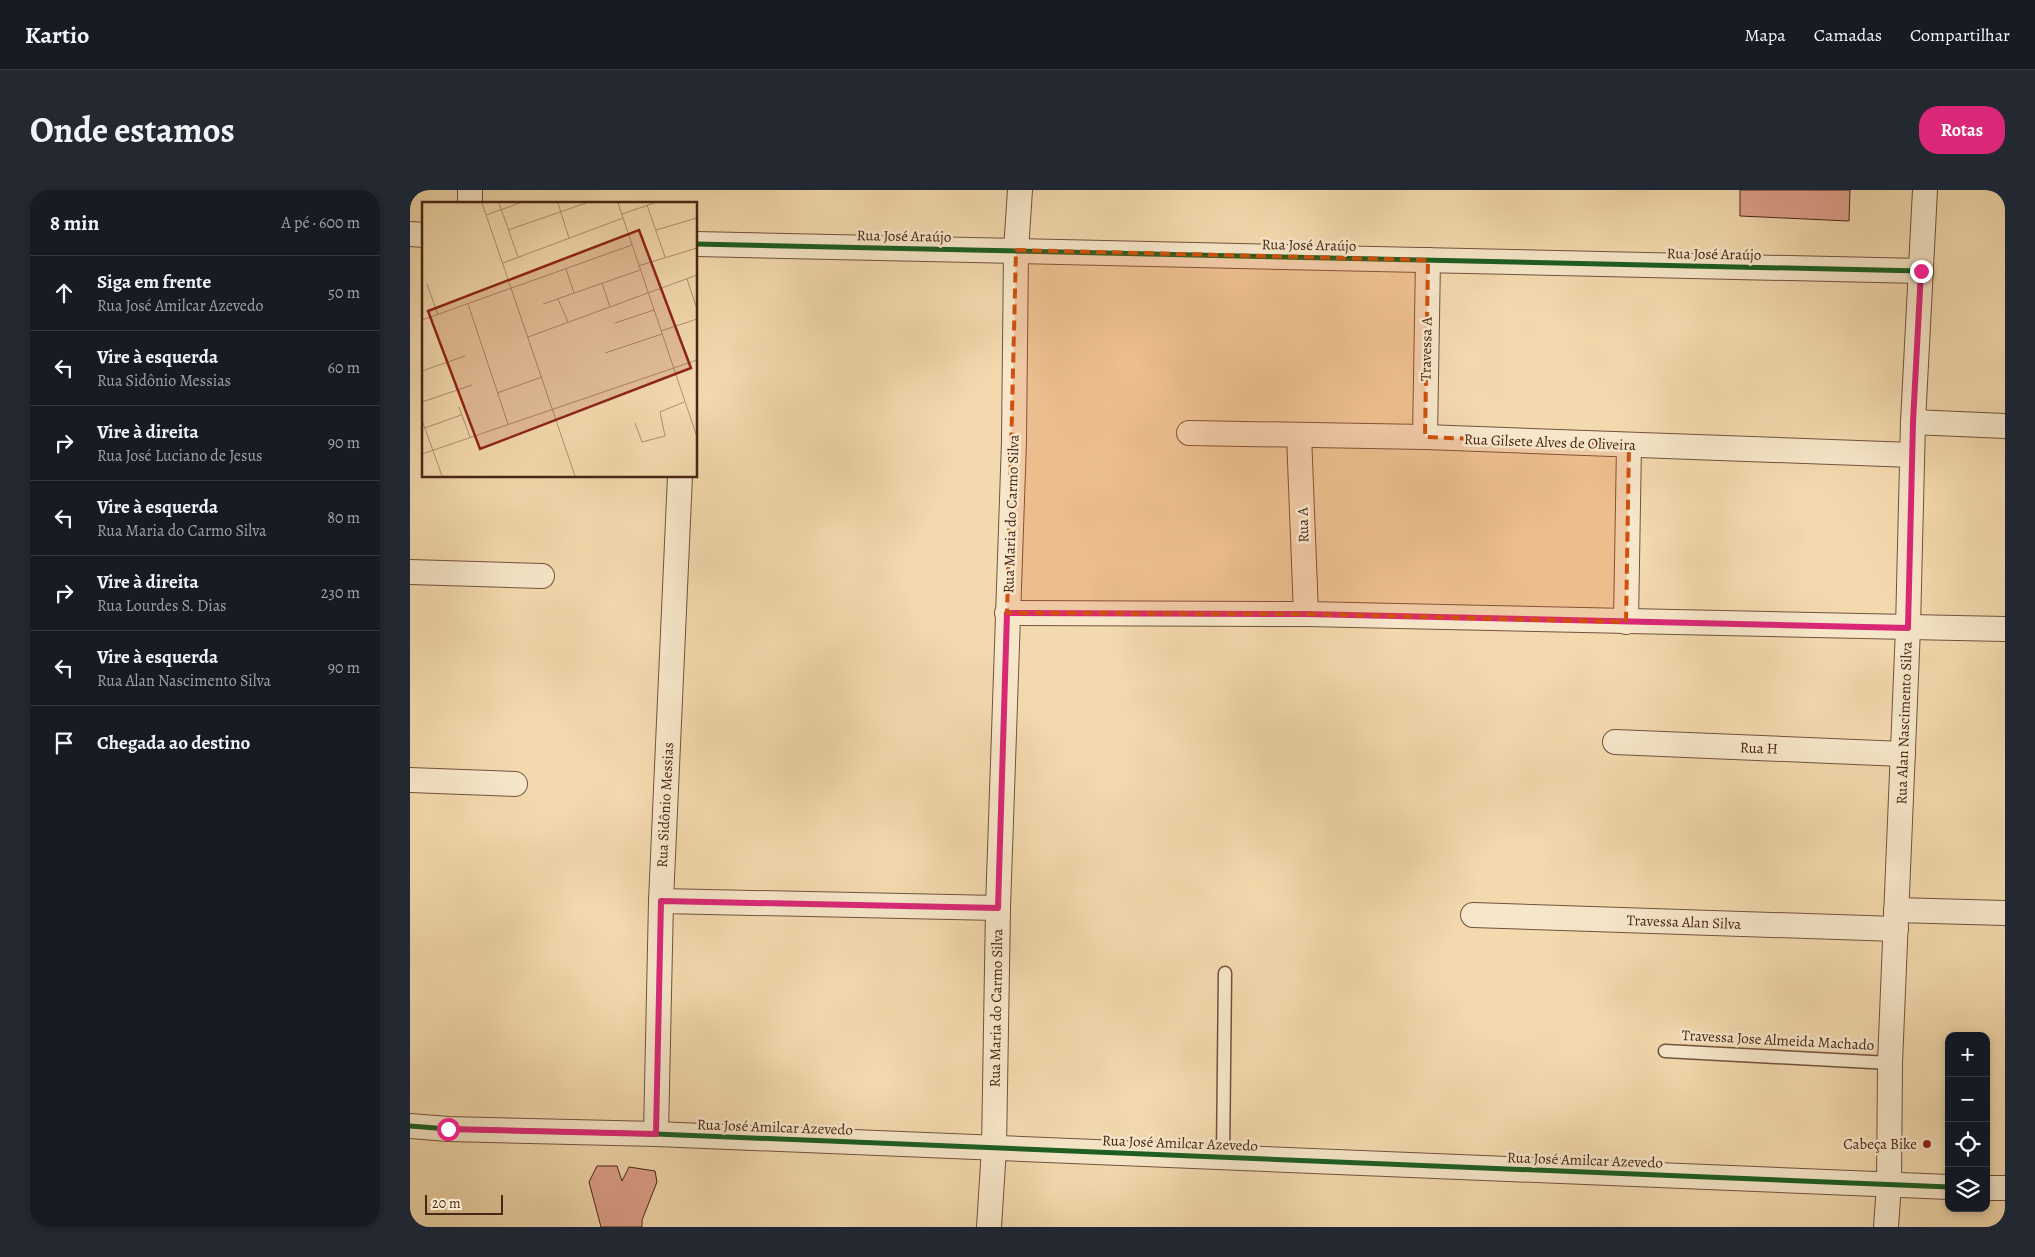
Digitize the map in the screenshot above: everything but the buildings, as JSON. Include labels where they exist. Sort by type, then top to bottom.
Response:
[{"type":"street","name":"Rua Maria do Carmo Silva","points":[[990,1227],[994,1148],[998,908],[1007,613],[1014,441],[1016,250],[1020,190]]},
{"type":"street","name":"Rua Alan Nascimento Silva","points":[[1886,1227],[1889,1185],[1890,1063],[1908,628],[1913,422],[1925,190]]},
{"type":"street","name":"Rua José Araújo","points":[[698,244],[1921,271]]},
{"type":"street","name":"Travessa A","points":[[1425,437],[1428,260]]},
{"type":"street","points":[[1913,422],[2005,426]]},
{"type":"street","name":"Rua Gilsete Alves de Oliveira","points":[[1189,433],[1425,437],[1912,455]]},
{"type":"street","name":"Rua A","points":[[1299,435],[1306,614]]},
{"type":"street","points":[[1626,622],[1629,445]]},
{"type":"street","name":"Rua Sidônio Messias","points":[[656,1134],[661,901],[680,478]]},
{"type":"street","points":[[410,572],[542,576]]},
{"type":"street","points":[[1007,613],[1306,614],[2005,630]]},
{"type":"street","name":"Rua H","points":[[1615,742],[1903,754]]},
{"type":"street","points":[[410,780],[515,784]]},
{"type":"street","points":[[661,901],[998,908]]},
{"type":"street","name":"Travessa Alan Silva","points":[[1473,916],[1896,919],[2005,913]]},
{"type":"street","name":"Rua José Amilcar Azevedo","points":[[410,1126],[448,1129],[656,1134],[1945,1187]]},
{"type":"street","points":[[1990,1188],[2005,1188]]},
{"type":"lane","points":[[1223,1158],[1226,973]]},
{"type":"lane","name":"Travessa Jose Almeida Machado","points":[[1665,1051],[1890,1063]]},
{"type":"highlighted area","points":[[1016,250],[1428,260],[1425,437],[1629,445],[1626,622],[1306,614],[1007,613]]},
{"type":"cycle path","points":[[698,244],[1921,271]]},
{"type":"cycle path","points":[[410,1126],[448,1129],[656,1134],[1945,1187]]},
{"type":"place","name":"Cabeça Bike","points":[[1927,1144]]},
{"type":"route","points":[[448,1129],[656,1134],[661,901],[998,908],[1007,613],[1306,614],[1908,628],[1913,422],[1921,271]]}]
